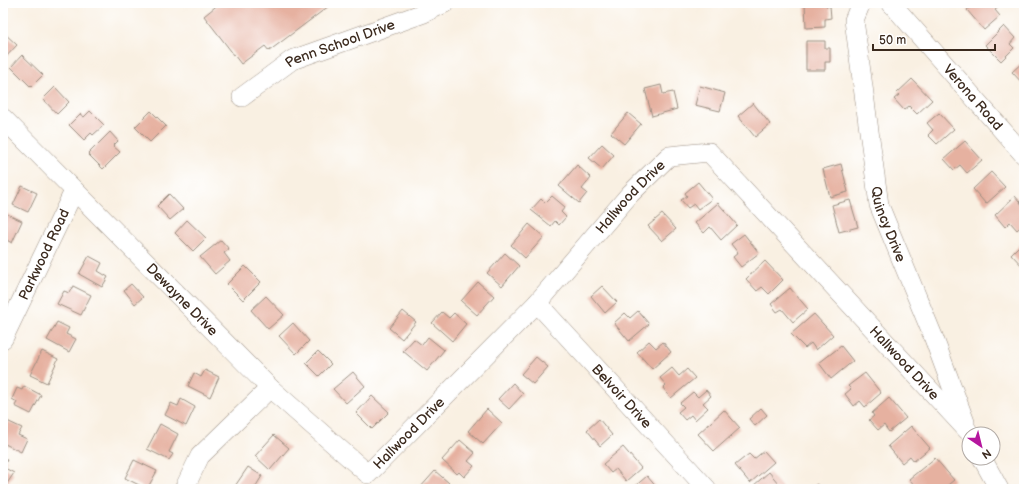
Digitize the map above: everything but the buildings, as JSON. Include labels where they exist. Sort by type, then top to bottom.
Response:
[{"type":"street","name":"Penn School Drive","points":[[242,97],[292,60],[424,13],[445,3]]},
{"type":"street","name":"Quincy Drive","points":[[861,3],[854,20],[879,205],[933,336],[967,426]]},
{"type":"street","name":"Verona Road","points":[[890,3],[1024,155]]},
{"type":"street","name":"Dewayne Drive","points":[[3,118],[270,388],[368,474]]},
{"type":"street","name":"Hallwood Drive","points":[[368,474],[537,303],[630,194],[669,156],[709,152],[963,426]]},
{"type":"street","name":"Parkwood Road","points":[[3,339],[74,191]]},
{"type":"street","name":"Belvoir Drive","points":[[537,303],[707,489]]},
{"type":"street","points":[[184,489],[200,456],[270,388]]},
{"type":"street","points":[[986,466],[999,489]]}]
